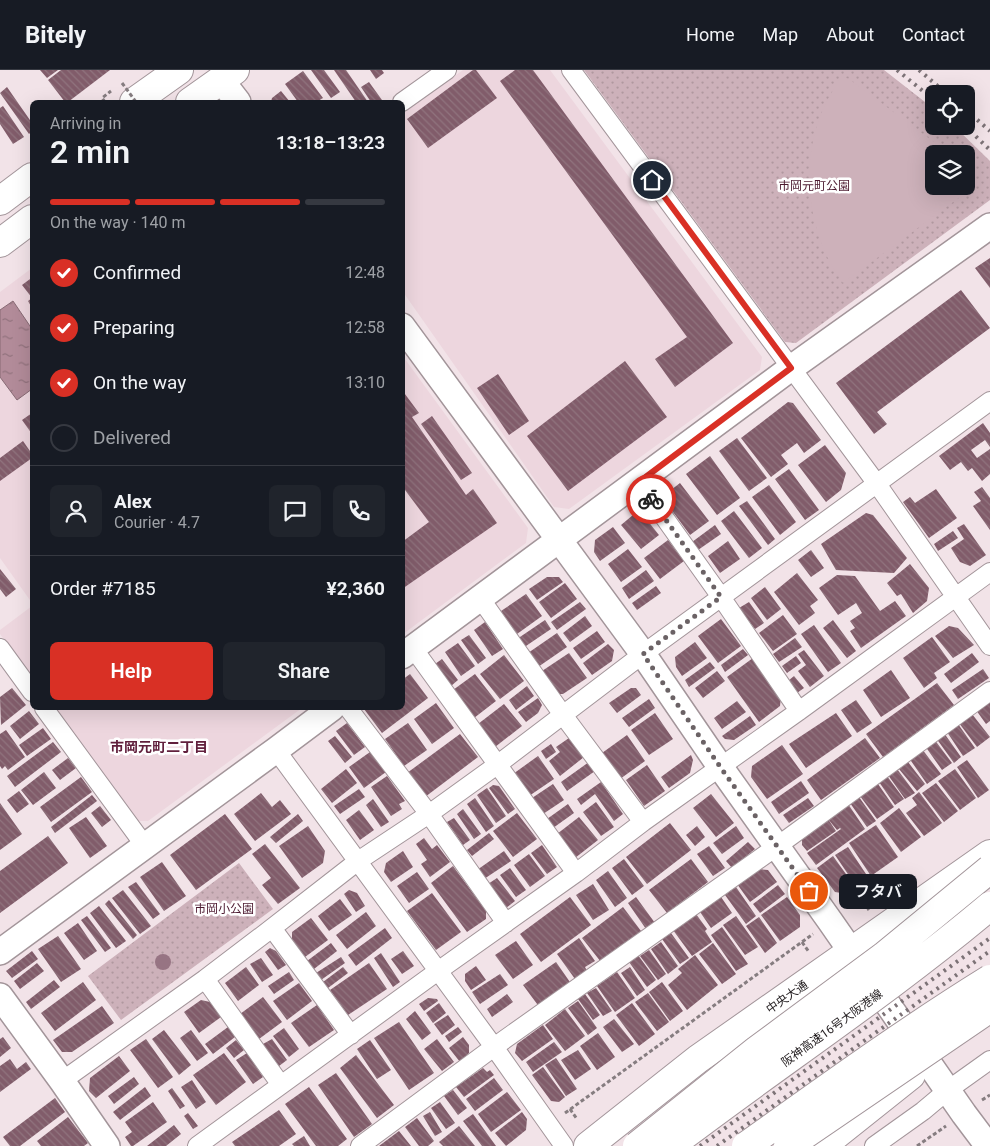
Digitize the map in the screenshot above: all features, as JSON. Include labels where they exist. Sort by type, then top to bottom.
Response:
[{"type":"main road","points":[[131,96],[163,74]]},
{"type":"main road","points":[[193,100],[228,75]]},
{"type":"main road","points":[[0,200],[30,178]]},
{"type":"main road","points":[[0,243],[30,220]]},
{"type":"main road","name":"中央大通","points":[[588,1146],[698,1059],[990,854]]},
{"type":"main road","points":[[637,1146],[757,1050],[884,956],[990,869]]},
{"type":"main road","name":"阪神高速16号大阪港線","points":[[670,1146],[906,974],[990,906]]},
{"type":"main road","points":[[746,1146],[851,1072],[990,979]]},
{"type":"main road","points":[[788,1146],[990,1008]]},
{"type":"main road","points":[[822,1146],[928,1062],[990,1022]]},
{"type":"street","points":[[405,100],[447,70]]},
{"type":"street","points":[[571,70],[877,484],[990,646]]},
{"type":"street","points":[[228,75],[237,100]]},
{"type":"street","points":[[576,874],[497,765],[408,652],[791,368],[990,226]]},
{"type":"street","points":[[405,330],[643,654],[776,847],[988,1146]]},
{"type":"street","points":[[62,1081],[205,979],[358,860],[429,814],[497,765],[643,654],[990,401]]},
{"type":"street","points":[[639,482],[799,711]]},
{"type":"street","points":[[197,1146],[438,971],[576,874],[643,822],[721,768],[990,572]]},
{"type":"street","points":[[480,598],[643,822]]},
{"type":"street","points":[[0,648],[30,689]]},
{"type":"street","points":[[360,1146],[494,1047],[776,847],[990,691]]},
{"type":"street","points":[[45,710],[145,846]]},
{"type":"street","points":[[0,952],[329,710]]},
{"type":"street","points":[[350,710],[429,814],[506,923]]},
{"type":"street","points":[[276,750],[358,860],[564,1146]]},
{"type":"street","points":[[272,928],[351,1035]]},
{"type":"street","points":[[205,979],[281,1086]]},
{"type":"street","points":[[0,996],[62,1081],[105,1145]]},
{"type":"street","points":[[874,1146],[990,1060]]},
{"type":"path","points":[[564,1113],[818,930]]},
{"type":"path","points":[[570,1109],[577,1119]]},
{"type":"path","points":[[917,1146],[952,1122]]},
{"type":"shaded area","points":[[463,70],[550,70],[762,357],[760,370],[569,509],[554,507],[405,295],[405,112]]},
{"type":"shaded area","points":[[30,270],[30,600],[0,558],[0,292]]},
{"type":"shaded area","points":[[405,359],[528,528],[526,543],[405,633]]},
{"type":"shaded area","points":[[30,608],[30,674],[0,634],[0,630]]},
{"type":"shaded area","points":[[56,710],[299,710],[148,821],[139,821]]},
{"type":"green space","name":"市岡元町公園","points":[[584,70],[884,70],[925,102],[925,135],[963,135],[974,145],[925,145],[925,195],[975,195],[975,146],[990,161],[990,200],[796,343],[785,342]]},
{"type":"green space","points":[[841,76],[849,79],[938,145],[925,145],[925,195],[963,195],[843,283],[828,259],[818,234],[809,182],[812,147],[823,109]]},
{"type":"green space","name":"市岡小公園","points":[[239,863],[273,909],[121,1020],[88,976]]},
{"type":"water","points":[[13,301],[30,326],[30,390],[17,400],[0,377],[0,310]]},
{"type":"building","points":[[40,70],[58,70],[47,78]]},
{"type":"building","points":[[61,70],[110,70],[71,100],[63,100],[48,80]]},
{"type":"building","points":[[311,70],[324,70],[340,92],[331,98]]},
{"type":"building","points":[[334,70],[346,70],[367,100],[355,100]]},
{"type":"building","points":[[370,70],[382,70],[384,73],[376,79]]},
{"type":"building","points":[[473,70],[476,70],[497,98],[428,148],[407,119]]},
{"type":"building","points":[[515,70],[533,70],[733,343],[675,387],[655,359],[687,337],[500,81]]},
{"type":"building","points":[[303,71],[323,98],[320,100],[297,100],[285,84]]},
{"type":"building","points":[[369,82],[382,100],[370,100],[361,87]]},
{"type":"building","points":[[7,87],[30,120],[29,134],[0,93]]},
{"type":"building","points":[[281,91],[288,100],[272,100]]},
{"type":"building","points":[[3,106],[24,137],[13,144],[0,124],[0,108]]},
{"type":"building","points":[[990,258],[990,288],[975,268]]},
{"type":"building","points":[[30,279],[30,295],[22,285]]},
{"type":"building","points":[[961,290],[990,328],[877,412],[887,424],[874,434],[836,383]]},
{"type":"building","points":[[625,361],[667,417],[568,491],[527,436]]},
{"type":"building","points":[[498,374],[529,421],[509,435],[477,388]]},
{"type":"building","points":[[405,394],[419,413],[412,417],[466,495],[473,489],[497,523],[405,587],[405,540],[429,522],[405,490]]},
{"type":"building","points":[[788,402],[793,403],[821,440],[804,453],[797,443],[781,455],[788,464],[771,477],[741,438]]},
{"type":"building","points":[[30,414],[30,431],[22,420]]},
{"type":"building","points":[[432,416],[472,473],[461,480],[421,424]]},
{"type":"building","points":[[983,423],[990,433],[990,447],[985,440],[971,450],[977,458],[990,449],[990,474],[982,481],[972,468],[968,471],[961,462],[950,470],[939,456]]},
{"type":"building","points":[[737,438],[767,478],[749,491],[719,451]]},
{"type":"building","points":[[23,441],[30,451],[30,459],[0,481],[0,458]]},
{"type":"building","points":[[825,445],[846,473],[841,490],[826,502],[798,465]]},
{"type":"building","points":[[710,456],[740,498],[717,515],[686,474]]},
{"type":"building","points":[[789,469],[819,510],[805,520],[775,479]]},
{"type":"building","points":[[680,483],[709,521],[690,535],[662,497]]},
{"type":"building","points":[[769,485],[796,522],[780,535],[752,497]]},
{"type":"building","points":[[982,487],[990,498],[990,530],[973,506],[981,501],[974,492]]},
{"type":"building","points":[[936,489],[957,518],[929,538],[903,502],[910,497],[915,503]]},
{"type":"building","points":[[747,501],[775,539],[768,545],[739,506]]},
{"type":"building","points":[[639,510],[659,535],[641,549],[621,525]]},
{"type":"building","points":[[734,511],[762,548],[749,558],[721,521]]},
{"type":"building","points":[[866,513],[873,515],[907,558],[894,573],[836,570],[821,544]]},
{"type":"building","points":[[964,524],[986,555],[970,566],[960,562],[951,548],[964,539],[957,528]]},
{"type":"building","points":[[715,525],[721,534],[698,550],[692,542]]},
{"type":"building","points":[[613,527],[625,543],[600,561],[594,552],[595,540]]},
{"type":"building","points":[[953,531],[958,538],[938,551],[934,544]]},
{"type":"building","points":[[668,540],[684,561],[660,579],[644,558]]},
{"type":"building","points":[[728,541],[740,559],[720,573],[708,556]]},
{"type":"building","points":[[628,549],[642,567],[621,582],[608,564]]},
{"type":"building","points":[[811,550],[824,568],[811,577],[798,560]]},
{"type":"building","points":[[910,564],[929,588],[927,601],[913,613],[901,594],[897,596],[887,583]]},
{"type":"building","points":[[0,569],[16,589],[6,597],[0,589]]},
{"type":"building","points":[[646,570],[654,581],[629,599],[622,588]]},
{"type":"building","points":[[797,573],[818,600],[810,606],[815,613],[799,625],[774,592]]},
{"type":"building","points":[[837,575],[855,576],[880,611],[895,601],[906,616],[861,648],[850,631],[855,628],[850,621],[862,613],[856,603],[838,615],[819,588]]},
{"type":"building","points":[[547,577],[559,577],[563,582],[537,600],[529,589]]},
{"type":"building","points":[[565,583],[577,599],[551,618],[539,602]]},
{"type":"building","points":[[656,586],[661,593],[637,610],[632,603]]},
{"type":"building","points":[[765,587],[781,609],[767,620],[751,598]]},
{"type":"building","points":[[526,594],[542,616],[517,634],[501,611]]},
{"type":"building","points":[[580,602],[586,609],[557,630],[551,622]]},
{"type":"building","points":[[749,602],[764,623],[755,629],[739,608]]},
{"type":"building","points":[[783,615],[797,634],[773,651],[759,633]]},
{"type":"building","points":[[585,616],[592,626],[570,642],[563,633]]},
{"type":"building","points":[[721,619],[741,646],[718,663],[698,636]]},
{"type":"building","points":[[545,620],[551,629],[523,648],[517,639]]},
{"type":"building","points":[[833,620],[856,651],[847,658],[823,628]]},
{"type":"building","points":[[485,622],[503,649],[492,656],[474,630]]},
{"type":"building","points":[[814,625],[841,663],[828,672],[801,634]]},
{"type":"building","points":[[949,626],[958,628],[974,645],[953,658],[935,636]]},
{"type":"building","points":[[597,631],[605,642],[581,659],[573,648]]},
{"type":"building","points":[[557,633],[567,647],[538,667],[528,653]]},
{"type":"building","points":[[469,635],[486,658],[478,664],[461,640]]},
{"type":"building","points":[[932,637],[950,662],[934,673],[937,678],[924,688],[903,658]]},
{"type":"building","points":[[795,638],[802,647],[779,662],[773,654]]},
{"type":"building","points":[[695,642],[707,658],[682,676],[676,667],[675,657]]},
{"type":"building","points":[[458,643],[475,666],[461,676],[445,652]]},
{"type":"building","points":[[608,644],[614,650],[612,661],[592,675],[583,663]]},
{"type":"building","points":[[743,649],[748,655],[725,672],[721,665]]},
{"type":"building","points":[[804,650],[824,676],[810,687],[798,671],[806,665],[798,654]]},
{"type":"building","points":[[569,653],[587,678],[563,694],[554,694],[539,673]]},
{"type":"building","points":[[972,653],[979,662],[951,683],[944,674]]},
{"type":"building","points":[[504,655],[524,681],[500,699],[480,674]]},
{"type":"building","points":[[796,656],[801,663],[787,673],[782,666]]},
{"type":"building","points":[[753,658],[781,697],[780,706],[759,722],[727,677]]},
{"type":"building","points":[[442,659],[458,680],[451,686],[435,664]]},
{"type":"building","points":[[710,662],[715,668],[689,687],[685,680]]},
{"type":"building","points":[[983,669],[989,678],[958,699],[952,690]]},
{"type":"building","points":[[891,670],[910,698],[881,717],[863,690]]},
{"type":"building","points":[[717,671],[725,681],[703,698],[695,688]]},
{"type":"building","points":[[410,674],[428,698],[382,733],[365,710],[405,710],[405,678]]},
{"type":"building","points":[[475,674],[496,701],[474,718],[453,690]]},
{"type":"building","points":[[794,676],[804,688],[797,693],[788,681]]},
{"type":"building","points":[[937,683],[954,705],[883,757],[866,734]]},
{"type":"building","points":[[527,686],[534,696],[516,710],[509,700]]},
{"type":"building","points":[[12,688],[26,705],[1,725],[0,697]]},
{"type":"building","points":[[631,688],[636,688],[641,695],[617,713],[609,703]]},
{"type":"building","points":[[538,698],[542,705],[538,713],[526,722],[518,712]]},
{"type":"building","points":[[649,699],[655,708],[629,727],[622,718]]},
{"type":"building","points":[[856,700],[872,723],[857,733],[841,710]]},
{"type":"building","points":[[990,700],[990,721],[986,724],[976,710]]},
{"type":"building","points":[[737,701],[746,712],[722,729],[714,718]]},
{"type":"building","points":[[436,703],[454,728],[432,744],[414,719]]},
{"type":"building","points":[[504,704],[522,726],[495,747],[478,724]]},
{"type":"building","points":[[29,711],[39,724],[20,739],[10,726]]},
{"type":"building","points":[[655,713],[673,739],[649,755],[631,730]]},
{"type":"building","points":[[836,713],[852,736],[806,768],[789,744]]},
{"type":"building","points":[[972,714],[990,737],[977,747],[959,723]]},
{"type":"building","points":[[750,716],[756,725],[734,740],[725,739],[722,736]]},
{"type":"building","points":[[347,723],[365,747],[354,755],[336,731]]},
{"type":"building","points":[[408,723],[427,750],[404,766],[385,739]]},
{"type":"building","points":[[958,724],[975,748],[963,756],[947,732]]},
{"type":"building","points":[[43,728],[51,739],[27,756],[19,745]]},
{"type":"building","points":[[6,730],[25,757],[8,770],[5,766],[2,769],[0,766],[0,734]]},
{"type":"building","points":[[944,733],[961,757],[954,763],[936,738]]},
{"type":"building","points":[[460,734],[478,757],[425,797],[407,773]]},
{"type":"building","points":[[627,735],[645,761],[620,779],[602,753]]},
{"type":"building","points":[[335,736],[352,757],[345,763],[328,741]]},
{"type":"building","points":[[569,738],[584,757],[560,776],[549,761],[560,752],[556,747]]},
{"type":"building","points":[[865,738],[880,758],[821,800],[807,780]]},
{"type":"building","points":[[934,739],[952,763],[942,770],[925,746]]},
{"type":"building","points":[[53,742],[61,752],[15,787],[7,776]]},
{"type":"building","points":[[551,744],[556,752],[546,759],[541,751]]},
{"type":"building","points":[[782,745],[803,774],[767,799],[751,777],[752,766]]},
{"type":"building","points":[[922,749],[941,774],[927,784],[909,758]]},
{"type":"building","points":[[370,752],[386,772],[364,788],[349,767]]},
{"type":"building","points":[[691,755],[693,760],[690,773],[669,788],[661,777]]},
{"type":"building","points":[[538,756],[554,779],[529,796],[513,774]]},
{"type":"building","points":[[68,758],[76,768],[60,780],[52,770]]},
{"type":"building","points":[[967,760],[989,790],[978,798],[957,767]]},
{"type":"building","points":[[589,762],[595,771],[567,791],[561,782]]},
{"type":"building","points":[[908,762],[925,784],[917,791],[899,769]]},
{"type":"building","points":[[647,765],[665,791],[644,806],[626,780]]},
{"type":"building","points":[[346,769],[357,783],[332,803],[321,789]]},
{"type":"building","points":[[897,769],[915,793],[905,799],[888,775]]},
{"type":"building","points":[[955,769],[976,798],[960,810],[938,781]]},
{"type":"building","points":[[44,772],[56,788],[33,805],[21,790]]},
{"type":"building","points":[[387,776],[405,801],[399,804],[402,809],[391,816],[371,787]]},
{"type":"building","points":[[887,776],[904,799],[895,805],[879,782]]},
{"type":"building","points":[[81,777],[92,792],[51,822],[40,807]]},
{"type":"building","points":[[801,781],[809,793],[779,814],[771,802]]},
{"type":"building","points":[[601,782],[623,814],[614,821],[595,794],[581,805],[577,799]]},
{"type":"building","points":[[936,783],[958,811],[944,822],[922,793]]},
{"type":"building","points":[[553,784],[564,800],[543,814],[532,798]]},
{"type":"building","points":[[878,784],[894,807],[877,819],[860,796]]},
{"type":"building","points":[[493,785],[499,786],[515,809],[508,814],[489,788]]},
{"type":"building","points":[[487,788],[506,816],[496,823],[477,795]]},
{"type":"building","points":[[359,789],[365,797],[340,814],[334,806]]},
{"type":"building","points":[[19,791],[29,804],[17,813],[7,800]]},
{"type":"building","points":[[919,792],[942,823],[924,836],[906,813],[917,805],[912,798]]},
{"type":"building","points":[[261,793],[272,807],[280,800],[291,814],[255,841],[234,814]]},
{"type":"building","points":[[711,794],[734,823],[716,837],[693,808]]},
{"type":"building","points":[[92,795],[97,801],[55,833],[51,827]]},
{"type":"building","points":[[859,797],[876,821],[867,827],[850,803]]},
{"type":"building","points":[[475,798],[494,826],[486,832],[467,804]]},
{"type":"building","points":[[808,798],[814,806],[789,823],[783,815]]},
{"type":"building","points":[[373,799],[389,822],[381,827],[366,805]]},
{"type":"building","points":[[596,802],[614,827],[601,836],[583,812]]},
{"type":"building","points":[[0,803],[22,834],[0,850]]},
{"type":"building","points":[[568,804],[574,813],[553,828],[547,819]]},
{"type":"building","points":[[848,804],[865,829],[816,865],[807,853],[841,829],[837,830],[828,819]]},
{"type":"building","points":[[100,806],[111,820],[102,827],[91,813]]},
{"type":"building","points":[[899,808],[921,837],[901,852],[880,823]]},
{"type":"building","points":[[463,809],[481,834],[474,839],[457,814]]},
{"type":"building","points":[[359,810],[374,830],[360,840],[346,820]]},
{"type":"building","points":[[517,813],[537,839],[513,857],[493,831]]},
{"type":"building","points":[[225,814],[252,849],[196,890],[170,855]]},
{"type":"building","points":[[298,814],[303,821],[276,843],[270,837]]},
{"type":"building","points":[[86,817],[107,846],[90,858],[69,828]]},
{"type":"building","points":[[579,817],[598,840],[575,858],[557,834]]},
{"type":"building","points":[[454,818],[470,840],[463,845],[447,822]]},
{"type":"building","points":[[828,819],[836,831],[807,851],[802,845],[802,837]]},
{"type":"building","points":[[670,823],[691,850],[647,884],[626,857]]},
{"type":"building","points":[[876,825],[898,857],[871,876],[849,843]]},
{"type":"building","points":[[308,826],[325,851],[323,863],[302,878],[279,846]]},
{"type":"building","points":[[697,826],[705,837],[695,846],[686,835]]},
{"type":"building","points":[[736,826],[744,838],[722,854],[713,843]]},
{"type":"building","points":[[489,833],[494,839],[472,856],[467,850]]},
{"type":"building","points":[[48,836],[68,863],[0,913],[0,871]]},
{"type":"building","points":[[424,838],[432,849],[437,845],[450,862],[430,877],[421,864],[427,860],[416,844]]},
{"type":"building","points":[[748,842],[755,849],[732,868],[726,861]]},
{"type":"building","points":[[265,844],[300,888],[278,904],[262,885],[271,878],[252,854]]},
{"type":"building","points":[[542,845],[557,867],[547,874],[531,853]]},
{"type":"building","points":[[709,846],[725,868],[713,876],[697,854]]},
{"type":"building","points":[[848,847],[868,877],[856,886],[835,855]]},
{"type":"building","points":[[403,851],[413,867],[391,882],[384,872],[386,863]]},
{"type":"building","points":[[504,851],[511,861],[484,879],[477,870]]},
{"type":"building","points":[[529,854],[545,876],[530,887],[514,865]]},
{"type":"building","points":[[833,856],[856,888],[847,894],[835,892],[817,868]]},
{"type":"building","points":[[624,859],[644,886],[632,895],[612,868]]},
{"type":"building","points":[[691,859],[708,882],[667,913],[649,890]]},
{"type":"building","points":[[162,862],[186,896],[164,911],[140,877]]},
{"type":"building","points":[[453,866],[486,911],[486,919],[467,932],[431,883]]},
{"type":"building","points":[[510,868],[526,890],[516,897],[500,875]]},
{"type":"building","points":[[758,869],[768,870],[777,882],[750,902],[737,884]]},
{"type":"building","points":[[608,871],[627,898],[615,907],[596,880]]},
{"type":"building","points":[[417,872],[429,889],[409,903],[397,886]]},
{"type":"building","points":[[497,878],[515,901],[506,908],[488,884]]},
{"type":"building","points":[[136,882],[160,914],[153,919],[128,887]]},
{"type":"building","points":[[593,884],[609,910],[593,920],[576,895]]},
{"type":"building","points":[[778,885],[785,894],[760,913],[753,904]]},
{"type":"building","points":[[736,887],[756,916],[746,924],[725,895]]},
{"type":"building","points":[[123,890],[151,926],[140,934],[112,898]]},
{"type":"building","points":[[349,890],[357,893],[365,906],[356,912],[344,894]]},
{"type":"building","points":[[432,893],[461,932],[436,950],[407,911]]},
{"type":"building","points":[[719,894],[732,913],[711,928],[698,909]]},
{"type":"building","points":[[570,897],[591,925],[541,962],[520,934]]},
{"type":"building","points":[[636,897],[655,923],[646,929],[628,903]]},
{"type":"building","points":[[787,897],[800,915],[800,927],[780,941],[761,915]]},
{"type":"building","points":[[340,899],[352,915],[329,931],[318,916]]},
{"type":"building","points":[[109,900],[137,935],[133,939],[105,904]]},
{"type":"building","points":[[99,906],[126,941],[116,948],[90,913]]},
{"type":"building","points":[[623,907],[641,931],[601,962],[582,938]]},
{"type":"building","points":[[366,912],[376,926],[347,949],[336,935]]},
{"type":"building","points":[[696,914],[707,929],[705,931],[712,942],[692,956],[673,930]]},
{"type":"building","points":[[87,916],[111,948],[105,952],[81,920]]},
{"type":"building","points":[[736,916],[758,947],[745,955],[723,925]]},
{"type":"building","points":[[759,917],[777,943],[765,953],[746,926]]},
{"type":"building","points":[[311,918],[328,940],[305,957],[292,941],[292,932]]},
{"type":"building","points":[[78,923],[97,951],[84,960],[64,933]]},
{"type":"building","points":[[722,927],[748,964],[736,971],[711,935]]},
{"type":"building","points":[[385,928],[392,938],[356,966],[348,955]]},
{"type":"building","points":[[671,933],[689,958],[680,964],[662,939]]},
{"type":"building","points":[[58,936],[81,969],[61,982],[38,949]]},
{"type":"building","points":[[579,938],[595,961],[585,967],[587,971],[575,979],[557,954]]},
{"type":"building","points":[[516,941],[533,965],[513,979],[495,955]]},
{"type":"building","points":[[661,942],[678,966],[668,974],[651,949]]},
{"type":"building","points":[[331,943],[337,951],[314,969],[307,961]]},
{"type":"building","points":[[713,943],[736,974],[722,984],[699,954]]},
{"type":"building","points":[[270,948],[276,951],[286,965],[278,970],[265,952]]},
{"type":"building","points":[[649,950],[666,974],[658,980],[640,956]]},
{"type":"building","points":[[32,951],[38,959],[12,978],[6,971]]},
{"type":"building","points":[[403,951],[414,966],[402,974],[391,959]]},
{"type":"building","points":[[381,953],[400,982],[393,987],[374,958]]},
{"type":"building","points":[[638,955],[656,980],[647,987],[629,962]]},
{"type":"building","points":[[695,955],[718,985],[687,1010],[668,985],[682,973],[678,969]]},
{"type":"building","points":[[341,957],[345,963],[321,980],[316,973]]},
{"type":"building","points":[[261,958],[273,975],[262,982],[250,964]]},
{"type":"building","points":[[556,962],[572,985],[540,1008],[523,985]]},
{"type":"building","points":[[37,963],[44,971],[20,989],[14,981]]},
{"type":"building","points":[[369,963],[387,989],[348,1015],[330,990]]},
{"type":"building","points":[[476,966],[486,980],[471,990],[465,981],[465,974]]},
{"type":"building","points":[[246,967],[259,985],[238,1001],[225,983]]},
{"type":"building","points":[[343,967],[348,973],[328,988],[323,982]]},
{"type":"building","points":[[630,967],[645,990],[637,996],[621,973]]},
{"type":"building","points":[[289,972],[294,980],[274,994],[268,986]]},
{"type":"building","points":[[617,972],[635,998],[615,1012],[597,986]]},
{"type":"building","points":[[500,974],[508,985],[480,1004],[472,992]]},
{"type":"building","points":[[54,980],[60,987],[31,1009],[26,1002]]},
{"type":"building","points":[[83,982],[96,1000],[55,1031],[41,1013]]},
{"type":"building","points":[[662,982],[683,1011],[670,1021],[649,992]]},
{"type":"building","points":[[299,983],[312,1001],[287,1020],[273,1001]]},
{"type":"building","points":[[596,988],[612,1011],[603,1016],[587,993]]},
{"type":"building","points":[[648,993],[669,1022],[657,1031],[635,1002]]},
{"type":"building","points":[[507,994],[513,1002],[492,1017],[487,1009]]},
{"type":"building","points":[[585,994],[600,1015],[593,1020],[578,999]]},
{"type":"building","points":[[263,997],[282,1022],[259,1039],[240,1014]]},
{"type":"building","points":[[428,998],[437,999],[438,1001],[424,1011],[419,1004]]},
{"type":"building","points":[[201,1000],[210,1002],[221,1017],[199,1033],[184,1012]]},
{"type":"building","points":[[578,1001],[597,1028],[588,1035],[568,1008]]},
{"type":"building","points":[[439,1003],[446,1013],[433,1023],[426,1013]]},
{"type":"building","points":[[632,1003],[655,1034],[639,1046],[616,1015]]},
{"type":"building","points":[[317,1005],[334,1030],[309,1047],[291,1023]]},
{"type":"building","points":[[102,1006],[114,1023],[72,1052],[62,1052],[53,1040]]},
{"type":"building","points":[[565,1009],[585,1036],[565,1051],[545,1025]]},
{"type":"building","points":[[415,1011],[431,1033],[422,1040],[406,1019]]},
{"type":"building","points":[[448,1015],[455,1025],[442,1035],[434,1024]]},
{"type":"building","points":[[614,1019],[634,1044],[622,1052],[603,1027]]},
{"type":"building","points":[[399,1022],[434,1073],[409,1090],[374,1038]]},
{"type":"building","points":[[543,1025],[553,1039],[522,1061],[515,1053],[517,1044]]},
{"type":"building","points":[[228,1027],[235,1037],[213,1054],[205,1044]]},
{"type":"building","points":[[458,1027],[462,1032],[449,1042],[445,1036]]},
{"type":"building","points":[[284,1028],[299,1049],[289,1057],[273,1036]]},
{"type":"building","points":[[164,1030],[191,1065],[179,1075],[152,1039]]},
{"type":"building","points":[[191,1030],[208,1053],[197,1061],[180,1038]]},
{"type":"building","points":[[598,1033],[615,1057],[597,1070],[580,1046]]},
{"type":"building","points":[[3,1037],[11,1048],[0,1057],[0,1039]]},
{"type":"building","points":[[463,1037],[469,1045],[469,1053],[460,1062],[449,1048]]},
{"type":"building","points":[[146,1039],[173,1077],[158,1088],[130,1050]]},
{"type":"building","points":[[272,1039],[287,1060],[279,1066],[263,1044]]},
{"type":"building","points":[[437,1039],[454,1062],[442,1071],[424,1049]]},
{"type":"building","points":[[236,1040],[244,1050],[234,1058],[226,1048]]},
{"type":"building","points":[[370,1040],[391,1070],[377,1079],[357,1049]]},
{"type":"building","points":[[554,1042],[562,1052],[533,1072],[526,1062]]},
{"type":"building","points":[[578,1050],[591,1069],[575,1080],[561,1060]]},
{"type":"building","points":[[224,1053],[246,1082],[216,1105],[193,1075]]},
{"type":"building","points":[[247,1053],[263,1077],[253,1084],[236,1060]]},
{"type":"building","points":[[356,1055],[394,1105],[377,1118],[340,1068]]},
{"type":"building","points":[[119,1056],[130,1071],[96,1098],[89,1091],[90,1078]]},
{"type":"building","points":[[556,1058],[577,1089],[566,1096],[545,1065]]},
{"type":"building","points":[[10,1059],[17,1069],[26,1062],[31,1069],[0,1092],[0,1066]]},
{"type":"building","points":[[543,1067],[565,1097],[559,1102],[551,1101],[532,1075]]},
{"type":"building","points":[[483,1068],[487,1072],[490,1070],[494,1075],[464,1097],[456,1087]]},
{"type":"building","points":[[336,1073],[372,1124],[354,1137],[318,1085]]},
{"type":"building","points":[[134,1077],[139,1084],[114,1104],[108,1096]]},
{"type":"building","points":[[494,1078],[503,1090],[475,1111],[466,1099]]},
{"type":"building","points":[[192,1080],[206,1102],[196,1109],[181,1087]]},
{"type":"building","points":[[145,1087],[151,1096],[120,1120],[113,1112]]},
{"type":"building","points":[[309,1087],[347,1139],[338,1146],[316,1146],[285,1104]]},
{"type":"building","points":[[172,1088],[185,1106],[180,1109],[168,1091]]},
{"type":"building","points":[[453,1090],[467,1108],[458,1115],[444,1096]]},
{"type":"building","points":[[507,1092],[521,1110],[491,1132],[478,1114]]},
{"type":"building","points":[[55,1098],[65,1112],[20,1146],[10,1146],[3,1137]]},
{"type":"building","points":[[153,1102],[167,1122],[131,1146],[125,1137],[132,1132],[125,1122]]},
{"type":"building","points":[[440,1102],[455,1123],[446,1129],[431,1108]]},
{"type":"building","points":[[279,1110],[296,1134],[279,1146],[235,1146],[232,1142]]},
{"type":"building","points":[[430,1112],[442,1132],[435,1136],[423,1116]]},
{"type":"building","points":[[522,1112],[527,1119],[526,1130],[506,1146],[495,1133]]},
{"type":"building","points":[[188,1113],[198,1126],[193,1129],[184,1116]]},
{"type":"building","points":[[473,1114],[496,1146],[482,1146],[463,1121]]},
{"type":"building","points":[[68,1117],[88,1143],[84,1146],[41,1146],[37,1141]]},
{"type":"building","points":[[417,1118],[434,1141],[428,1146],[419,1146],[405,1127]]},
{"type":"building","points":[[174,1125],[181,1134],[166,1146],[147,1146]]},
{"type":"building","points":[[459,1126],[475,1146],[443,1146],[439,1142]]},
{"type":"building","points":[[399,1131],[411,1146],[379,1146]]},
{"type":"building","points":[[304,1136],[310,1146],[294,1146],[292,1144]]},
{"type":"railway","points":[[897,70],[925,93]]},
{"type":"railway","points":[[919,70],[936,85]]},
{"type":"railway","points":[[975,118],[990,131]]},
{"type":"railway","points":[[974,135],[990,150]]},
{"type":"railway","points":[[700,1146],[990,938]]},
{"type":"railway","points":[[717,1146],[990,951]]},
{"type":"way so far","points":[[651,499],[721,597],[643,654],[776,847],[809,891]]},
{"type":"place","name":"フタバ","points":[[809,891]]},
{"type":"district","name":"市岡元町二丁目","points":[[159,747]]},
{"type":"route","points":[[651,499],[639,482],[791,368],[652,180]]}]
